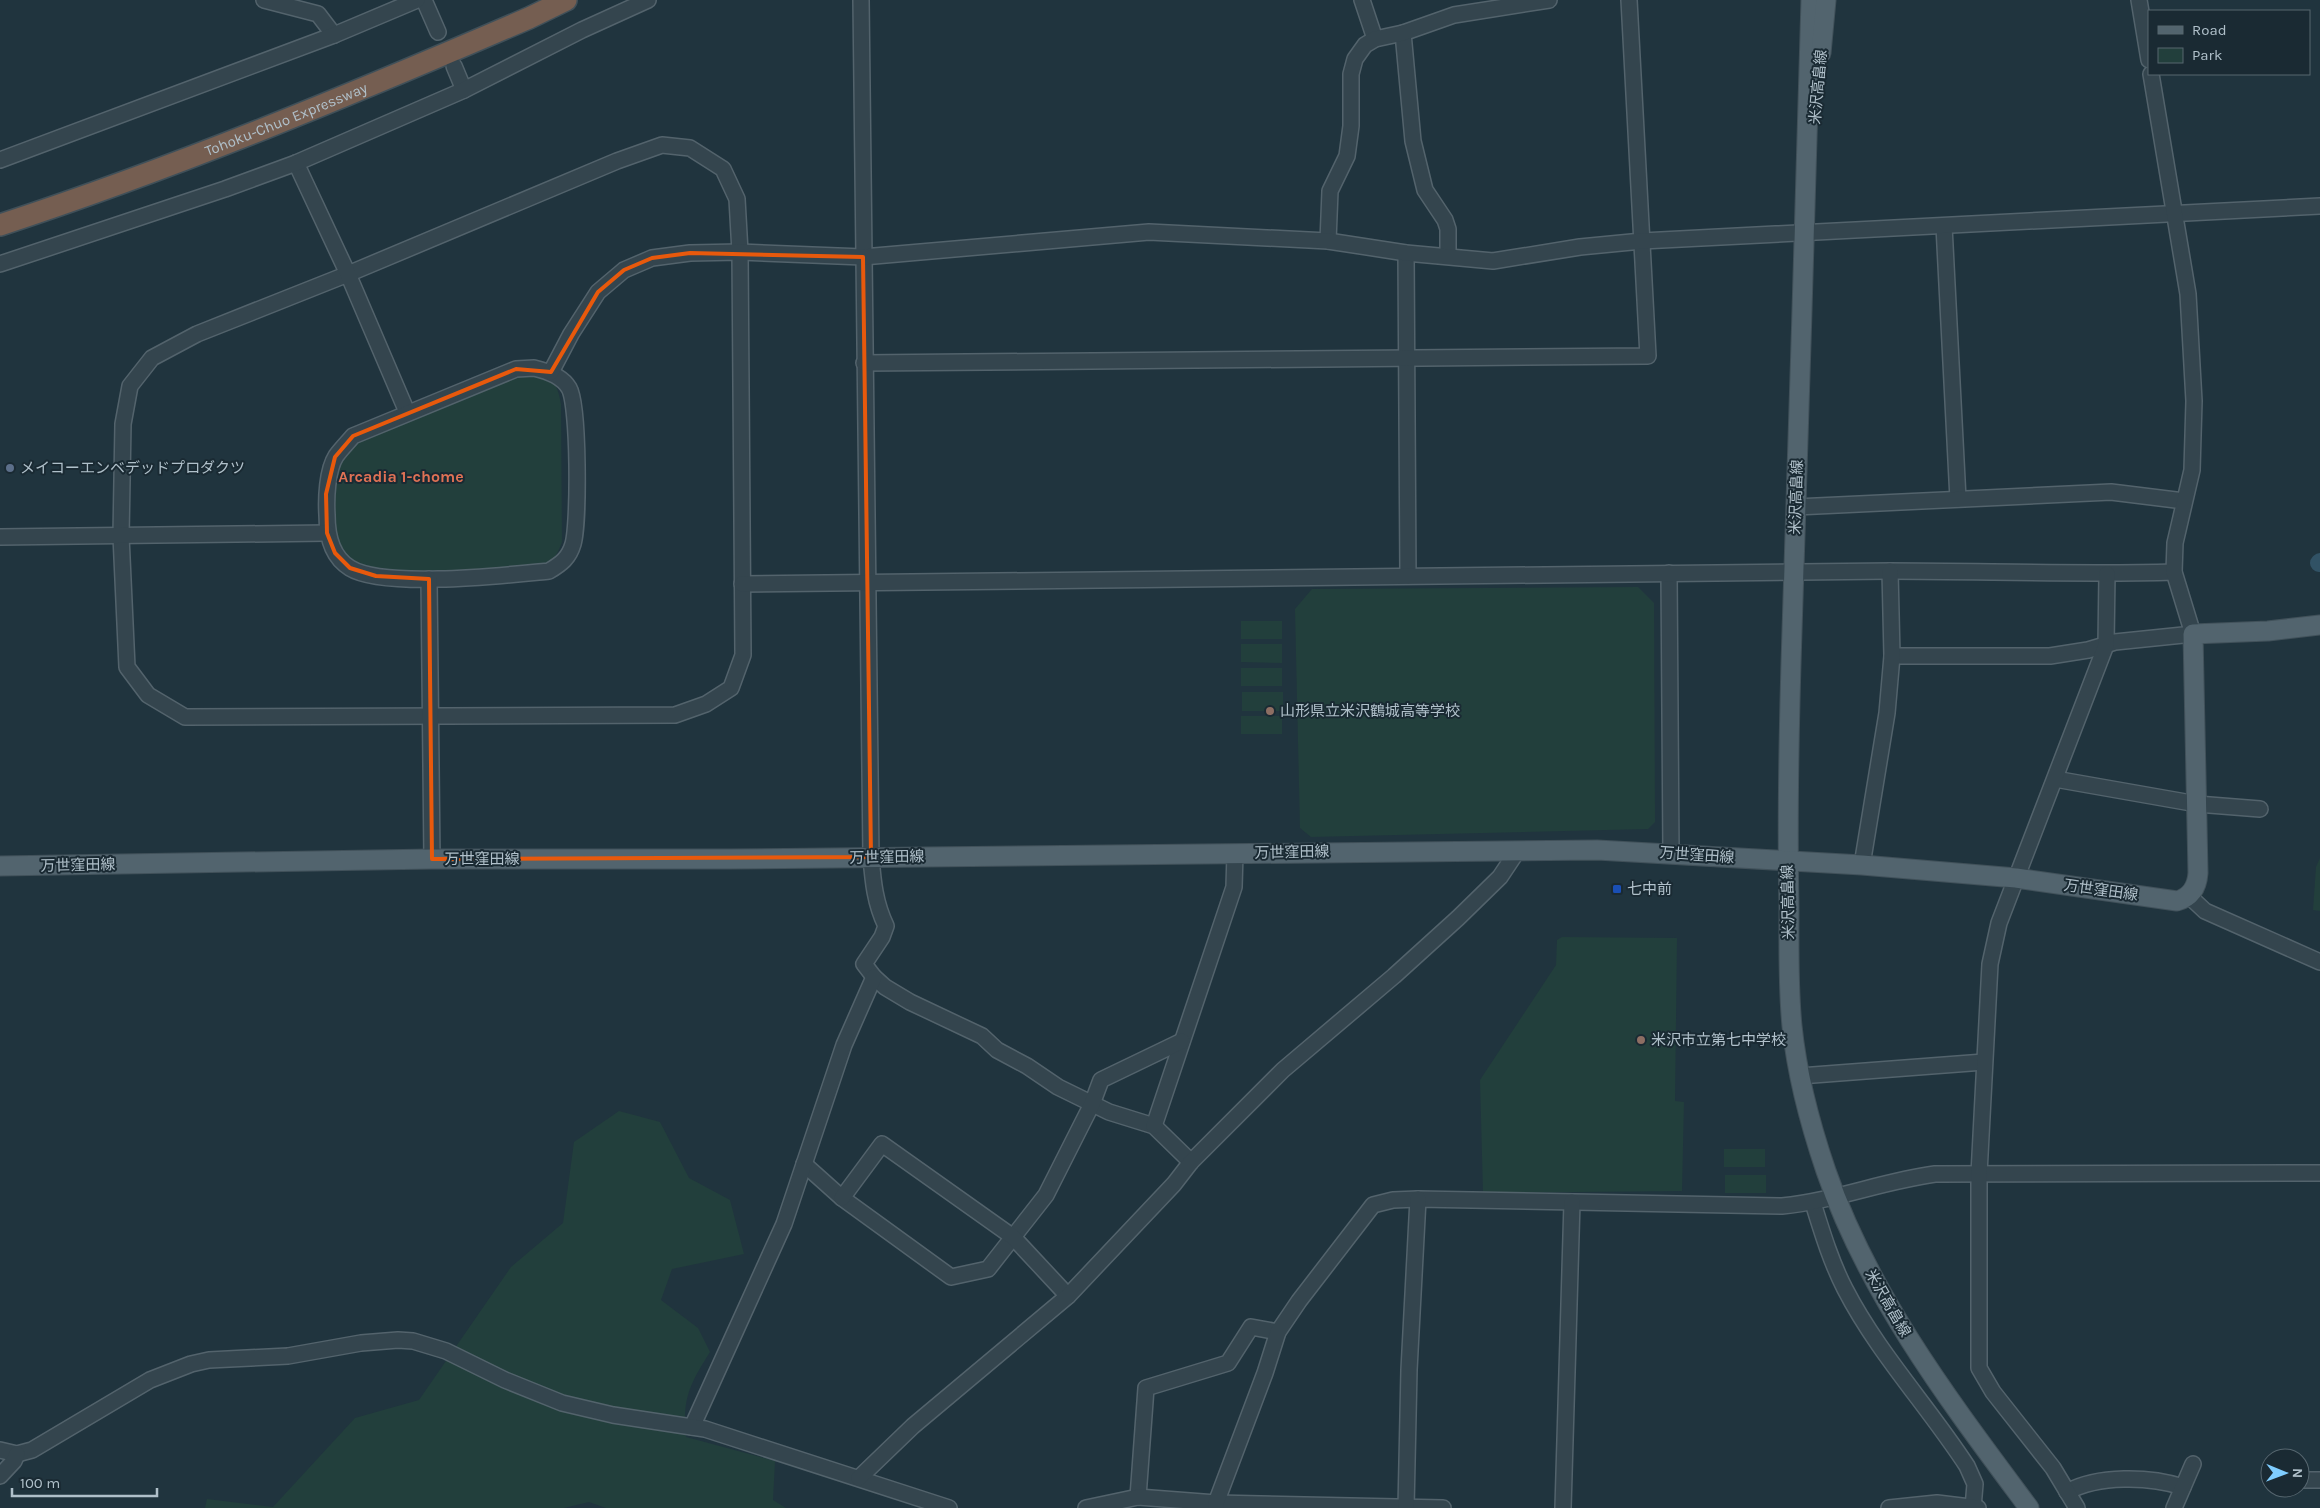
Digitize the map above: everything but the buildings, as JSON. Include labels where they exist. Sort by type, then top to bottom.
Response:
[{"type":"highway","name":"Tohoku-Chuo Expressway","points":[[0,216],[184,151],[391,67],[542,0]]},
{"type":"highway","name":"Tohoku-Chuo Expressway","points":[[0,225],[169,166],[298,116],[529,18],[566,0]]},
{"type":"main road","name":"米沢高畠線","points":[[1811,0],[1794,572],[1788,861],[1791,1016],[1800,1076],[1813,1132],[1835,1196],[1856,1246],[1897,1320],[1986,1450],[2029,1508]]},
{"type":"main road","name":"米沢高畠線","points":[[1805,233],[1826,0]]},
{"type":"main road","points":[[2189,896],[2198,881],[2193,634],[2268,631],[2320,625]]},
{"type":"main road","name":"万世窪田線","points":[[0,866],[432,859],[871,857],[1518,850],[1671,853],[1862,865],[2016,878],[2176,901],[2189,896]]},
{"type":"street","points":[[264,0],[318,14],[334,35]]},
{"type":"street","points":[[0,160],[334,35],[417,0]]},
{"type":"street","points":[[424,0],[438,32]]},
{"type":"street","points":[[0,264],[226,189],[296,162],[464,90],[582,30],[648,0]]},
{"type":"street","points":[[861,0],[871,857],[873,888],[886,926],[873,952],[864,964],[885,987],[910,1002],[976,1032],[997,1050],[1027,1066],[1058,1087],[1109,1112],[1154,1126],[1191,1162]]},
{"type":"street","points":[[1362,0],[1375,39]]},
{"type":"street","points":[[1328,241],[1330,191],[1347,156],[1351,126],[1351,74],[1355,59],[1365,45],[1375,39],[1404,33],[1454,16],[1549,0]]},
{"type":"street","points":[[864,363],[1648,356],[1629,0]]},
{"type":"street","points":[[2139,0],[2148,54]]},
{"type":"street","points":[[1404,33],[1413,141],[1425,190],[1445,220],[1448,229],[1448,256]]},
{"type":"street","points":[[454,66],[464,90]]},
{"type":"street","points":[[1892,656],[2050,656],[2115,642],[2193,634],[2174,572],[2175,543],[2192,470],[2194,401],[2188,294],[2151,75]]},
{"type":"street","points":[[662,145],[690,148],[723,169],[737,200],[740,252],[743,655],[731,688],[706,704],[675,715],[185,717],[148,695],[126,666],[121,536],[123,424],[130,386],[152,358],[197,334],[348,274],[617,161],[662,145]]},
{"type":"street","points":[[296,162],[348,274],[407,412]]},
{"type":"street","points":[[551,372],[571,334],[598,292],[624,270],[652,258],[690,254],[740,252],[863,257],[1149,232],[1328,241],[1406,253],[1493,261],[1580,247],[1642,241],[2320,206]]},
{"type":"street","points":[[1944,226],[1958,500]]},
{"type":"street","points":[[1406,253],[1408,576]]},
{"type":"street","points":[[534,368],[551,372],[569,388],[575,413],[577,478],[574,543],[565,561],[550,571],[429,579],[376,576],[350,568],[335,553],[327,533],[326,494],[335,457],[353,436],[407,412],[516,369],[534,368]]},
{"type":"street","points":[[1796,508],[2111,492],[2184,501]]},
{"type":"street","points":[[0,537],[327,533]]},
{"type":"street","points":[[742,584],[1890,571],[2018,571],[2107,574],[2174,572]]},
{"type":"street","points":[[1862,865],[1887,713],[1892,656],[1890,571]]},
{"type":"street","points":[[1669,574],[1671,853]]},
{"type":"street","points":[[2077,1508],[2053,1468],[1993,1392],[1978,1368],[1979,1174],[1990,964],[1994,943],[2016,878],[2106,645],[2107,574]]},
{"type":"street","points":[[429,579],[432,859]]},
{"type":"street","points":[[2055,778],[2197,804],[2260,810]]},
{"type":"street","points":[[859,1478],[913,1426],[1068,1296],[1174,1184],[1191,1162],[1283,1070],[1394,976],[1500,878],[1518,850]]},
{"type":"street","points":[[1154,1126],[1234,887],[1235,853]]},
{"type":"street","points":[[2189,896],[2194,902],[2213,915],[2320,962]]},
{"type":"street","points":[[692,1426],[784,1224],[844,1045],[874,977]]},
{"type":"street","points":[[804,1164],[842,1198],[951,1277],[988,1269],[1046,1195],[1092,1104],[1100,1080],[1182,1041]]},
{"type":"street","points":[[1800,1076],[1984,1062]]},
{"type":"street","points":[[842,1198],[882,1144],[1013,1237],[1068,1296]]},
{"type":"street","points":[[1216,1505],[1265,1373],[1278,1332],[1299,1300],[1372,1205],[1393,1200],[1418,1199],[1782,1206],[1813,1203],[1891,1181],[1935,1174],[2320,1173]]},
{"type":"street","points":[[1406,1508],[1409,1370],[1418,1199]]},
{"type":"street","points":[[1563,1508],[1572,1202]]},
{"type":"street","points":[[1813,1203],[1826,1243],[1845,1289],[1870,1330],[1967,1466],[1975,1484],[1974,1508],[1937,1503],[1889,1508]]},
{"type":"street","points":[[1138,1497],[1146,1388],[1228,1363],[1251,1327],[1278,1332]]},
{"type":"street","points":[[0,1450],[18,1454],[32,1450],[150,1380],[191,1364],[209,1360],[288,1356],[382,1340],[413,1341],[446,1351],[504,1380],[562,1403],[613,1415],[692,1426],[742,1440],[949,1508]]},
{"type":"street","points":[[0,1476],[14,1462],[18,1454]]},
{"type":"street","points":[[2174,1508],[2193,1464]]},
{"type":"street","points":[[2067,1492],[2083,1484],[2120,1479],[2173,1484],[2183,1487]]},
{"type":"street","points":[[1086,1508],[1138,1497],[1216,1505],[1353,1504],[1406,1508],[1443,1508]]},
{"type":"highlighted area","points":[[690,253],[863,257],[871,857],[432,859],[429,579],[376,576],[350,568],[335,553],[327,533],[326,494],[335,457],[353,436],[516,369],[551,372],[598,292],[624,270],[652,258]]},
{"type":"green space","points":[[516,374],[547,377],[556,386],[561,404],[562,542],[553,559],[546,565],[536,569],[349,575],[340,570],[332,557],[324,482],[352,444]]},
{"type":"green space","points":[[1638,587],[1654,603],[1655,822],[1648,829],[1311,837],[1300,828],[1295,609],[1312,589]]},
{"type":"green space","points":[[1241,621],[1282,621],[1282,639],[1241,639]]},
{"type":"green space","points":[[1241,644],[1282,644],[1282,663],[1241,662]]},
{"type":"green space","points":[[1241,668],[1282,668],[1282,686],[1241,686]]},
{"type":"green space","points":[[1242,692],[1283,692],[1283,711],[1242,711]]},
{"type":"green space","points":[[1241,716],[1282,716],[1282,734],[1241,734]]},
{"type":"green space","points":[[2320,858],[2320,911],[2313,910],[2316,867]]},
{"type":"green space","points":[[1562,937],[1677,938],[1675,1101],[1684,1102],[1682,1191],[1483,1193],[1480,1080],[1556,965],[1557,940]]},
{"type":"green space","points":[[619,1111],[660,1122],[689,1178],[730,1200],[744,1254],[672,1269],[661,1300],[698,1328],[710,1352],[697,1373],[689,1392],[685,1412],[686,1437],[775,1461],[773,1500],[786,1508],[606,1508],[589,1502],[564,1508],[205,1508],[207,1499],[273,1507],[355,1418],[419,1400],[511,1267],[563,1223],[574,1142]]},
{"type":"green space","points":[[1724,1149],[1765,1149],[1765,1167],[1724,1167]]},
{"type":"green space","points":[[1725,1175],[1766,1175],[1766,1193],[1725,1193]]},
{"type":"place","name":"メイコーエンベデッドプロダクツ","points":[[10,468]]},
{"type":"place","name":"山形県立米沢鶴城高等学校","points":[[1270,711]]},
{"type":"place","name":"七中前","points":[[1617,889]]},
{"type":"place","name":"米沢市立第七中学校","points":[[1641,1040]]},
{"type":"district","name":"Arcadia 1-chome","points":[[401,476]]}]
